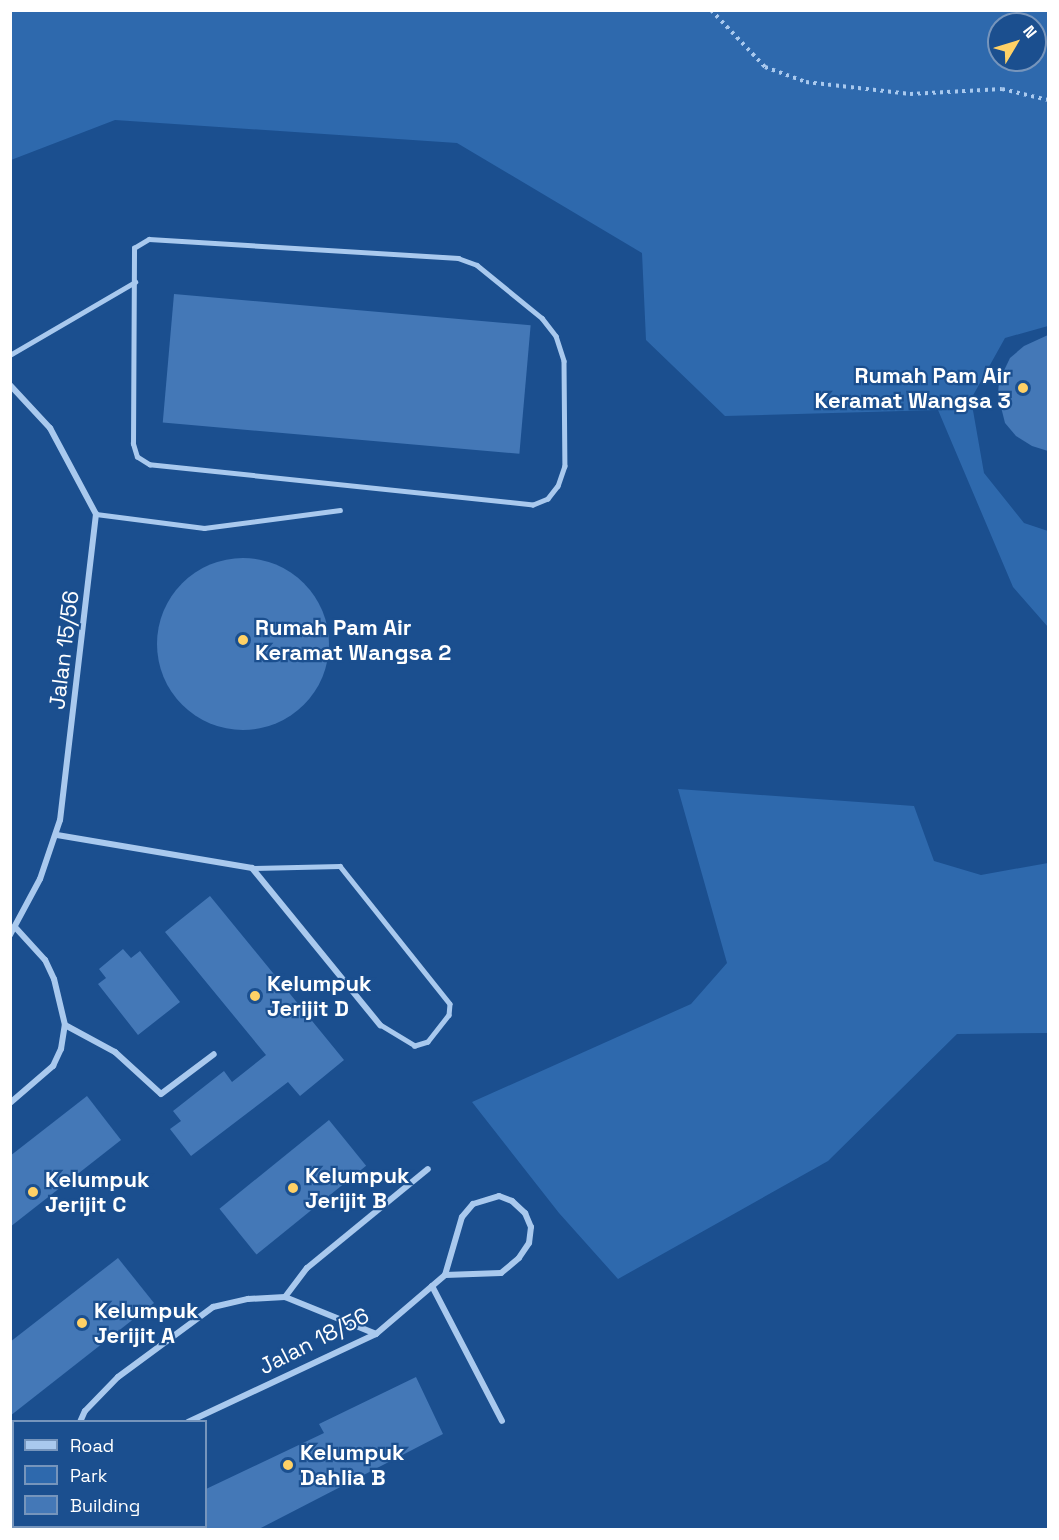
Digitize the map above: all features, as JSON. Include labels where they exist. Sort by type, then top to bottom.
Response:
[{"type":"street","points":[[10,385],[50,428],[96,514]]},
{"type":"street","name":"Jalan 15/56","points":[[10,935],[57,835],[92,575],[96,514]]},
{"type":"street","points":[[57,835],[252,868],[380,1025]]},
{"type":"street","points":[[10,1102],[53,1066],[61,1049],[65,1025],[54,979],[45,960],[15,927]]},
{"type":"street","points":[[65,1025],[115,1052],[161,1095],[214,1054]]},
{"type":"street","points":[[285,1296],[307,1268],[428,1169]]},
{"type":"street","points":[[499,1196],[512,1201],[525,1213],[531,1227],[529,1243],[519,1258],[501,1273],[444,1275],[462,1217],[473,1204],[484,1198],[499,1196]]},
{"type":"street","name":"Jalan 18/56","points":[[192,1420],[376,1334],[444,1275]]},
{"type":"street","points":[[432,1286],[502,1421]]},
{"type":"street","points":[[81,1420],[85,1411],[118,1377],[213,1307],[248,1299],[285,1296],[376,1334]]},
{"type":"lane","points":[[149,239],[458,258],[477,265],[542,318],[556,336],[564,361],[565,466],[558,486],[549,498],[533,505],[150,465],[137,457],[133,444],[135,282],[134,248],[149,239]]},
{"type":"lane","points":[[10,355],[135,282]]},
{"type":"lane","points":[[96,514],[204,528],[340,510]]},
{"type":"lane","points":[[252,868],[340,866],[450,1004],[448,1015],[428,1042],[415,1046],[380,1025]]},
{"type":"path","points":[[711,10],[765,67],[806,82],[910,94],[1002,89],[1048,100]]},
{"type":"green space","points":[[11,10],[1048,11],[1048,326],[1005,338],[971,399],[984,473],[1024,523],[1048,531],[1048,627],[1013,587],[938,410],[725,416],[646,340],[642,253],[457,143],[115,120],[11,160]]},
{"type":"green space","points":[[678,789],[914,806],[934,861],[981,875],[1048,863],[1048,1033],[957,1034],[828,1161],[618,1279],[559,1213],[472,1102],[691,1004],[727,963]]},
{"type":"building","points":[[174,294],[531,325],[519,454],[163,423]]},
{"type":"building","name":"Rumah Pam Air Keramat Wangsa 3","points":[[1048,335],[1048,451],[1032,446],[1016,436],[1005,423],[998,395],[999,381],[1010,358],[1024,346]]},
{"type":"building","name":"Rumah Pam Air Keramat Wangsa 2","points":[[243,558],[276,565],[304,583],[322,611],[329,644],[322,677],[304,705],[276,723],[243,730],[210,723],[182,705],[164,677],[157,644],[164,611],[182,583],[210,565]]},
{"type":"building","name":"Kelumpuk Jerijit D","points":[[210,896],[344,1060],[300,1096],[288,1082],[191,1156],[170,1129],[181,1121],[173,1111],[224,1071],[232,1082],[266,1055],[165,932]]},
{"type":"building","points":[[123,949],[131,958],[140,951],[180,1002],[138,1035],[98,984],[106,978],[99,969]]},
{"type":"building","name":"Kelumpuk Jerijit C","points":[[87,1096],[121,1140],[10,1227],[10,1156]]},
{"type":"building","name":"Kelumpuk Jerijit B","points":[[329,1120],[366,1166],[257,1255],[219,1209]]},
{"type":"building","name":"Kelumpuk Jerijit A","points":[[118,1258],[154,1303],[10,1416],[10,1342]]},
{"type":"building","points":[[416,1377],[443,1434],[257,1530],[206,1530],[207,1489],[324,1433],[319,1424]]},
{"type":"place","name":"Rumah Pam Air Keramat Wangsa 3","points":[[1023,388]]},
{"type":"place","name":"Rumah Pam Air Keramat Wangsa 2","points":[[243,640]]},
{"type":"place","name":"Kelumpuk Jerijit D","points":[[255,996]]},
{"type":"place","name":"Kelumpuk Jerijit B","points":[[293,1188]]},
{"type":"place","name":"Kelumpuk Jerijit C","points":[[33,1192]]},
{"type":"place","name":"Kelumpuk Jerijit A","points":[[82,1323]]},
{"type":"place","name":"Kelumpuk Dahlia B","points":[[288,1465]]}]
